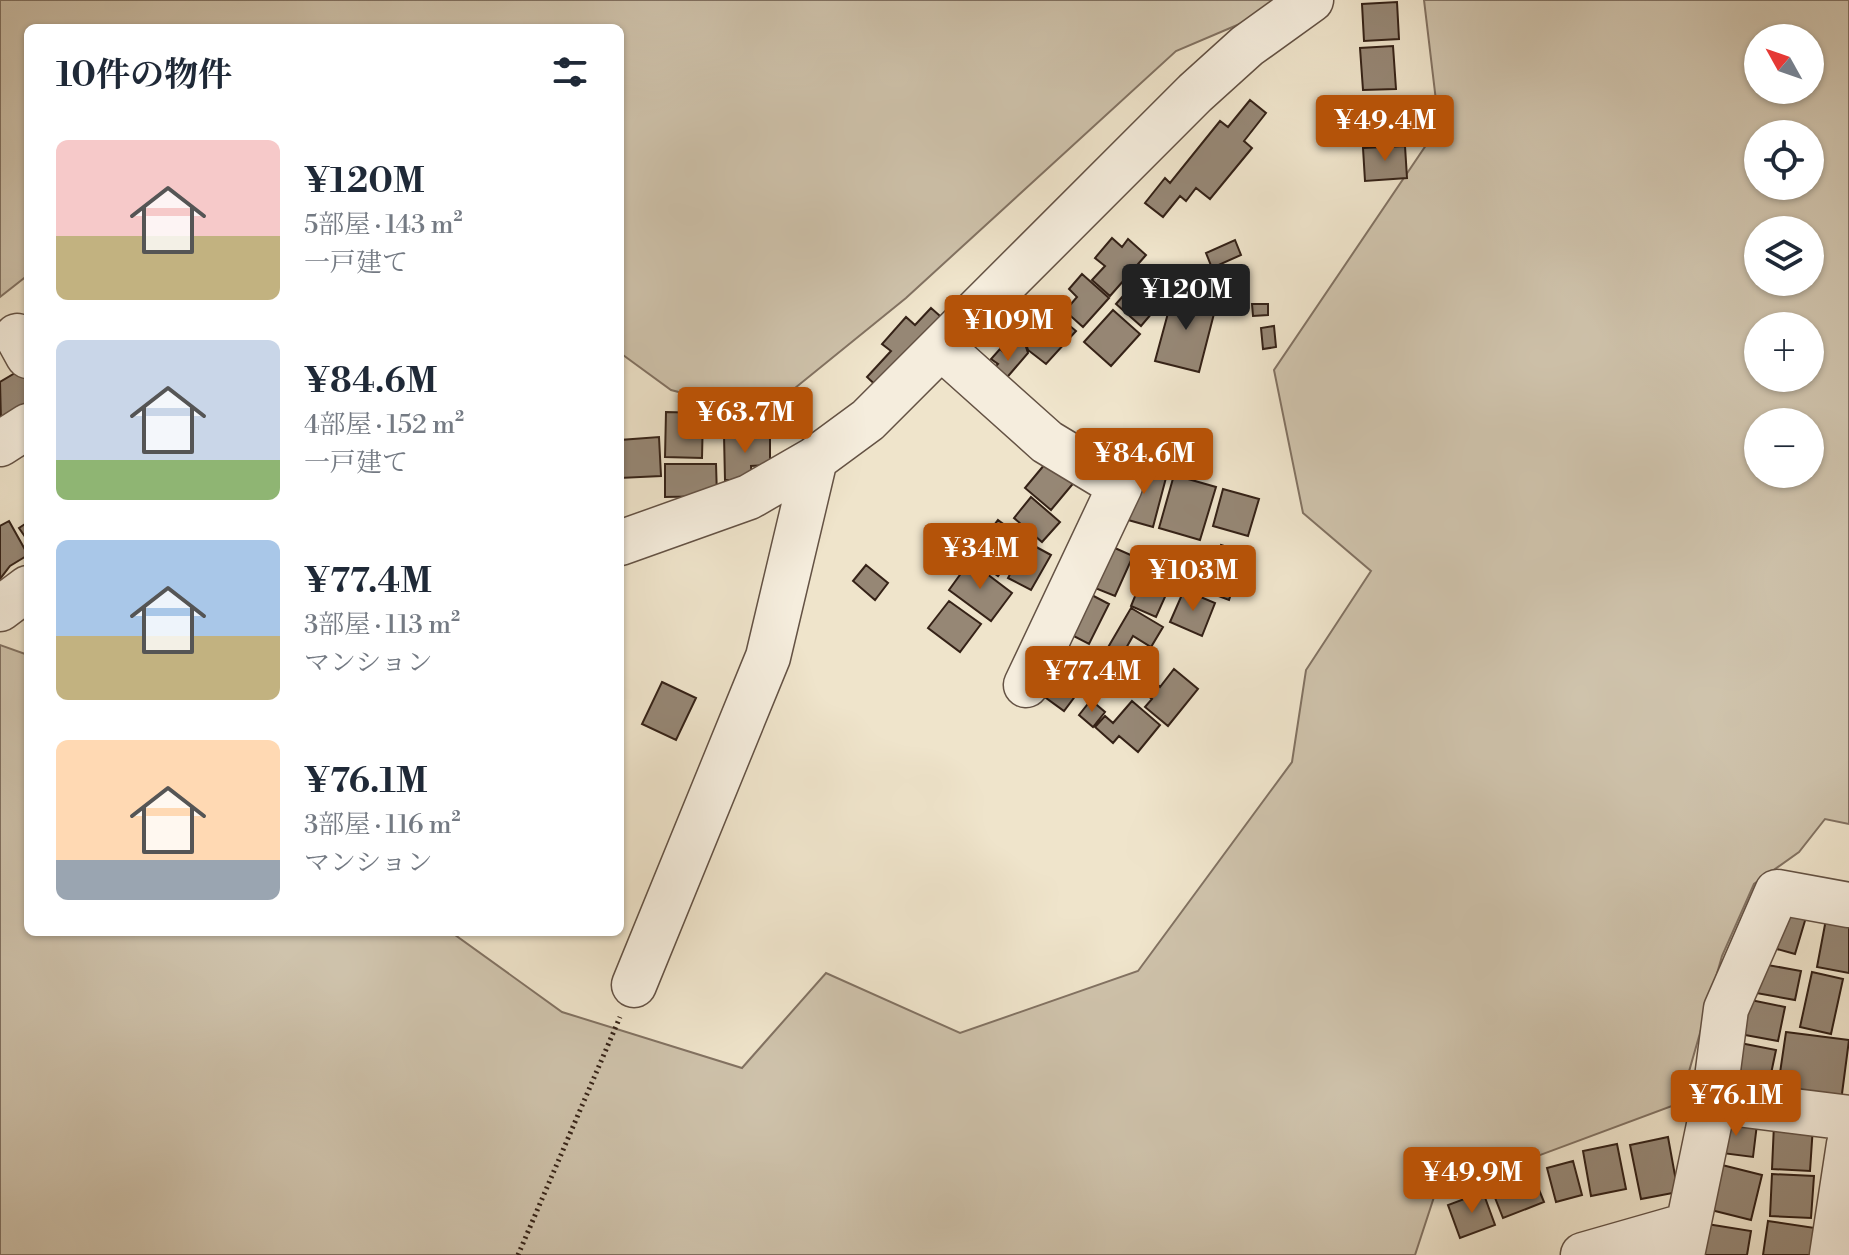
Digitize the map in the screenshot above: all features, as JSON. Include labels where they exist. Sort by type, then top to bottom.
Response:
[{"type":"street","points":[[624,542],[749,497],[815,459],[868,420],[1195,93],[1247,46],[1311,0]]},
{"type":"street","points":[[941,347],[1047,442],[1120,486],[1026,685]]},
{"type":"street","points":[[0,444],[24,429]]},
{"type":"street","points":[[634,985],[768,657],[815,459]]},
{"type":"street","points":[[24,591],[0,611],[24,622]]},
{"type":"street","points":[[1583,1255],[1685,1240],[1714,1101],[1726,1009],[1777,892],[1849,905]]},
{"type":"street","points":[[1714,1101],[1849,1118]]},
{"type":"street","points":[[1832,1255],[1849,1144]]},
{"type":"path","points":[[518,1255],[634,985]]},
{"type":"shaded area","points":[[0,0],[1280,0],[1249,20],[1176,51],[906,298],[763,414],[671,390],[624,356],[624,24],[24,24],[24,278],[0,297]]},
{"type":"shaded area","points":[[1424,0],[1849,0],[1849,824],[1825,819],[1799,852],[1754,884],[1722,956],[1680,1103],[1435,1194],[1415,1255],[0,1255],[0,645],[24,654],[24,936],[456,936],[562,1012],[742,1068],[826,973],[960,1033],[1138,971],[1292,762],[1306,670],[1371,571],[1303,513],[1274,370],[1439,126]]},
{"type":"building","points":[[1397,2],[1399,39],[1364,41],[1362,4]]},
{"type":"building","points":[[1393,46],[1396,89],[1363,90],[1360,48]]},
{"type":"building","points":[[1400,97],[1402,133],[1364,136],[1362,100]]},
{"type":"building","points":[[1250,100],[1266,113],[1244,141],[1252,148],[1210,199],[1196,188],[1186,201],[1180,196],[1163,217],[1145,203],[1165,178],[1170,183],[1220,121],[1228,127]]},
{"type":"building","points":[[1405,146],[1407,178],[1365,181],[1363,148]]},
{"type":"building","points":[[1112,238],[1122,247],[1128,239],[1146,255],[1110,296],[1092,280],[1105,266],[1095,258]]},
{"type":"building","points":[[1235,240],[1241,255],[1212,268],[1206,253]]},
{"type":"building","points":[[1144,272],[1169,293],[1141,326],[1116,304]]},
{"type":"building","points":[[1082,274],[1109,298],[1083,327],[1065,311],[1077,297],[1069,289]]},
{"type":"building","points":[[1174,291],[1217,302],[1199,372],[1155,361]]},
{"type":"building","points":[[1252,304],[1268,304],[1268,315],[1253,316]]},
{"type":"building","points":[[931,308],[948,323],[884,393],[867,377],[891,351],[882,344],[906,317],[915,325]]},
{"type":"building","points":[[1113,310],[1140,334],[1111,366],[1084,342]]},
{"type":"building","points":[[1058,316],[1076,331],[1046,364],[1028,350],[1023,334],[1035,320],[1046,329]]},
{"type":"building","points":[[1274,326],[1276,347],[1263,349],[1261,328]]},
{"type":"building","points":[[1023,338],[1028,353],[997,389],[991,371],[998,364],[991,359],[1000,349],[1008,356]]},
{"type":"building","points":[[20,370],[24,376],[24,406],[1,421],[0,382]]},
{"type":"building","points":[[666,412],[703,413],[702,458],[665,457]]},
{"type":"building","points":[[770,434],[770,465],[751,466],[752,480],[725,480],[724,435]]},
{"type":"building","points":[[659,437],[661,476],[624,478],[624,440]]},
{"type":"building","points":[[1050,458],[1076,480],[1051,510],[1025,488]]},
{"type":"building","points":[[665,464],[716,464],[717,496],[665,497]]},
{"type":"building","points":[[1135,466],[1167,474],[1153,527],[1121,518]]},
{"type":"building","points":[[1174,475],[1216,487],[1200,540],[1159,528]]},
{"type":"building","points":[[1223,489],[1259,499],[1248,536],[1213,526]]},
{"type":"building","points":[[1031,497],[1060,522],[1042,542],[1014,518]]},
{"type":"building","points":[[998,520],[1025,540],[998,576],[971,556]]},
{"type":"building","points":[[9,521],[24,548],[24,557],[10,566],[0,579],[0,526]]},
{"type":"building","points":[[1027,542],[1051,555],[1031,590],[1008,578]]},
{"type":"building","points":[[1108,545],[1133,556],[1115,596],[1090,586]]},
{"type":"building","points":[[1221,545],[1245,553],[1229,600],[1205,591]]},
{"type":"building","points":[[970,561],[1012,593],[991,621],[949,590]]},
{"type":"building","points":[[866,565],[888,583],[875,600],[853,581]]},
{"type":"building","points":[[1147,567],[1173,579],[1156,617],[1131,606]]},
{"type":"building","points":[[1184,590],[1215,603],[1202,636],[1170,622]]},
{"type":"building","points":[[1084,591],[1109,604],[1089,644],[1064,631]]},
{"type":"building","points":[[949,601],[981,624],[960,652],[928,628]]},
{"type":"building","points":[[1131,608],[1163,627],[1151,647],[1133,636],[1117,664],[1103,656]]},
{"type":"building","points":[[1048,663],[1082,687],[1064,711],[1031,687]]},
{"type":"building","points":[[1174,669],[1198,689],[1168,726],[1145,707],[1152,699],[1144,693],[1154,681],[1160,687]]},
{"type":"building","points":[[662,682],[696,698],[676,740],[642,724]]},
{"type":"building","points":[[1091,700],[1105,712],[1093,727],[1079,715]]},
{"type":"building","points":[[1132,701],[1160,725],[1138,752],[1119,736],[1113,743],[1095,727],[1105,716],[1113,723]]},
{"type":"building","points":[[1778,906],[1807,914],[1795,954],[1766,946]]},
{"type":"building","points":[[1827,914],[1849,919],[1849,973],[1817,967]]},
{"type":"building","points":[[1751,962],[1801,971],[1795,1000],[1745,991]]},
{"type":"building","points":[[1812,972],[1843,979],[1831,1034],[1800,1027]]},
{"type":"building","points":[[1741,998],[1785,1007],[1778,1041],[1734,1033]]},
{"type":"building","points":[[1786,1032],[1849,1040],[1840,1109],[1776,1100]]},
{"type":"building","points":[[1735,1042],[1776,1050],[1768,1088],[1727,1080]]},
{"type":"building","points":[[1719,1119],[1757,1124],[1753,1157],[1714,1152]]},
{"type":"building","points":[[1774,1124],[1813,1126],[1810,1171],[1772,1169]]},
{"type":"building","points":[[1668,1137],[1678,1192],[1641,1199],[1630,1145]]},
{"type":"building","points":[[1617,1144],[1626,1189],[1591,1196],[1583,1151]]},
{"type":"building","points":[[1573,1161],[1582,1195],[1556,1202],[1547,1168]]},
{"type":"building","points":[[1718,1164],[1762,1175],[1751,1220],[1707,1209]]},
{"type":"building","points":[[1531,1170],[1544,1202],[1503,1218],[1490,1185]]},
{"type":"building","points":[[1772,1174],[1814,1176],[1811,1218],[1770,1216]]},
{"type":"building","points":[[1483,1192],[1495,1225],[1460,1238],[1448,1205]]},
{"type":"building","points":[[1768,1221],[1815,1228],[1811,1255],[1763,1255]]},
{"type":"building","points":[[1707,1224],[1751,1231],[1747,1255],[1702,1255]]}]
